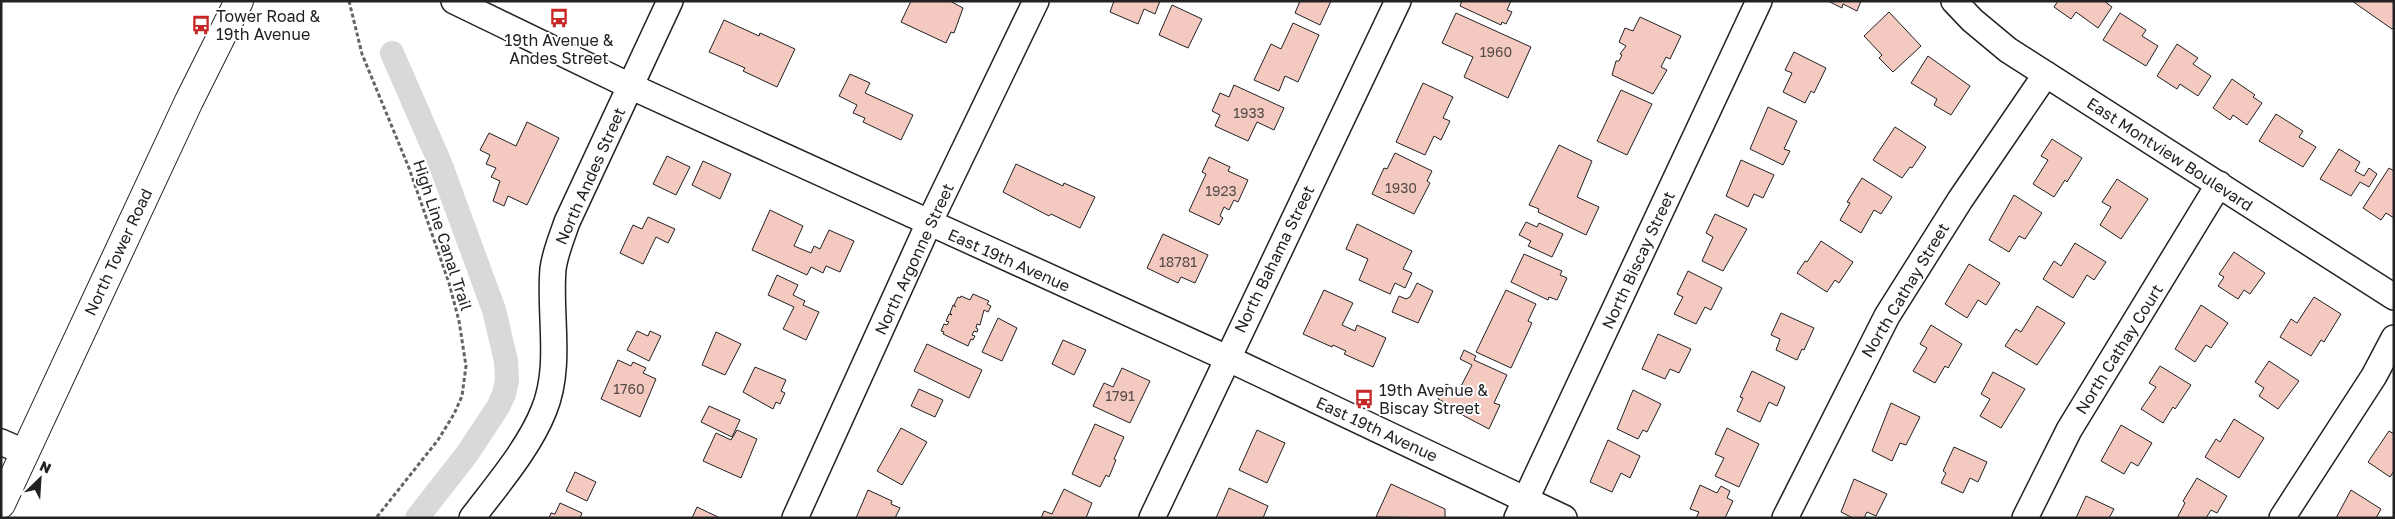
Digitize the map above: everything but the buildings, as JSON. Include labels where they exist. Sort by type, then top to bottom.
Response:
[{"type":"main road","name":"North Tower Road","points":[[1,504],[13,447],[239,1]]},
{"type":"street","name":"East 19th Avenue","points":[[454,1],[630,86],[1227,358],[1521,509],[1564,518]]},
{"type":"street","name":"North Andes Street","points":[[472,518],[508,470],[545,409],[554,360],[553,269],[558,247],[670,1]]},
{"type":"street","name":"North Argonne Street","points":[[795,518],[929,223],[1036,1]]},
{"type":"street","name":"North Bahama Street","points":[[1152,518],[1398,1]]},
{"type":"street","name":"North Biscay Street","points":[[1521,509],[1759,1]]},
{"type":"street","name":"East Montview Boulevard","points":[[1954,1],[1989,36],[2394,297]]},
{"type":"street","name":"North Cathay Street","points":[[1785,518],[1887,316],[1960,200],[2046,74]]},
{"type":"street","name":"North Cathay Court","points":[[2025,518],[2069,430],[2219,184]]},
{"type":"street","points":[[2282,518],[2374,376],[2394,338]]},
{"type":"path","name":"High Line Canal Trail","points":[[349,1],[362,54],[405,159],[449,283],[459,321],[466,366],[462,396],[454,414],[438,440],[376,518]]},
{"type":"waterway","points":[[392,53],[440,163],[494,310],[506,361],[507,380],[504,394],[498,407],[467,454],[417,518]]},
{"type":"place","name":"19th Avenue & Andes Street","points":[[559,18]]},
{"type":"place","name":"Tower Road & 19th Avenue","points":[[201,25]]},
{"type":"place","name":"19th Avenue & Biscay Street","points":[[1364,399]]}]
